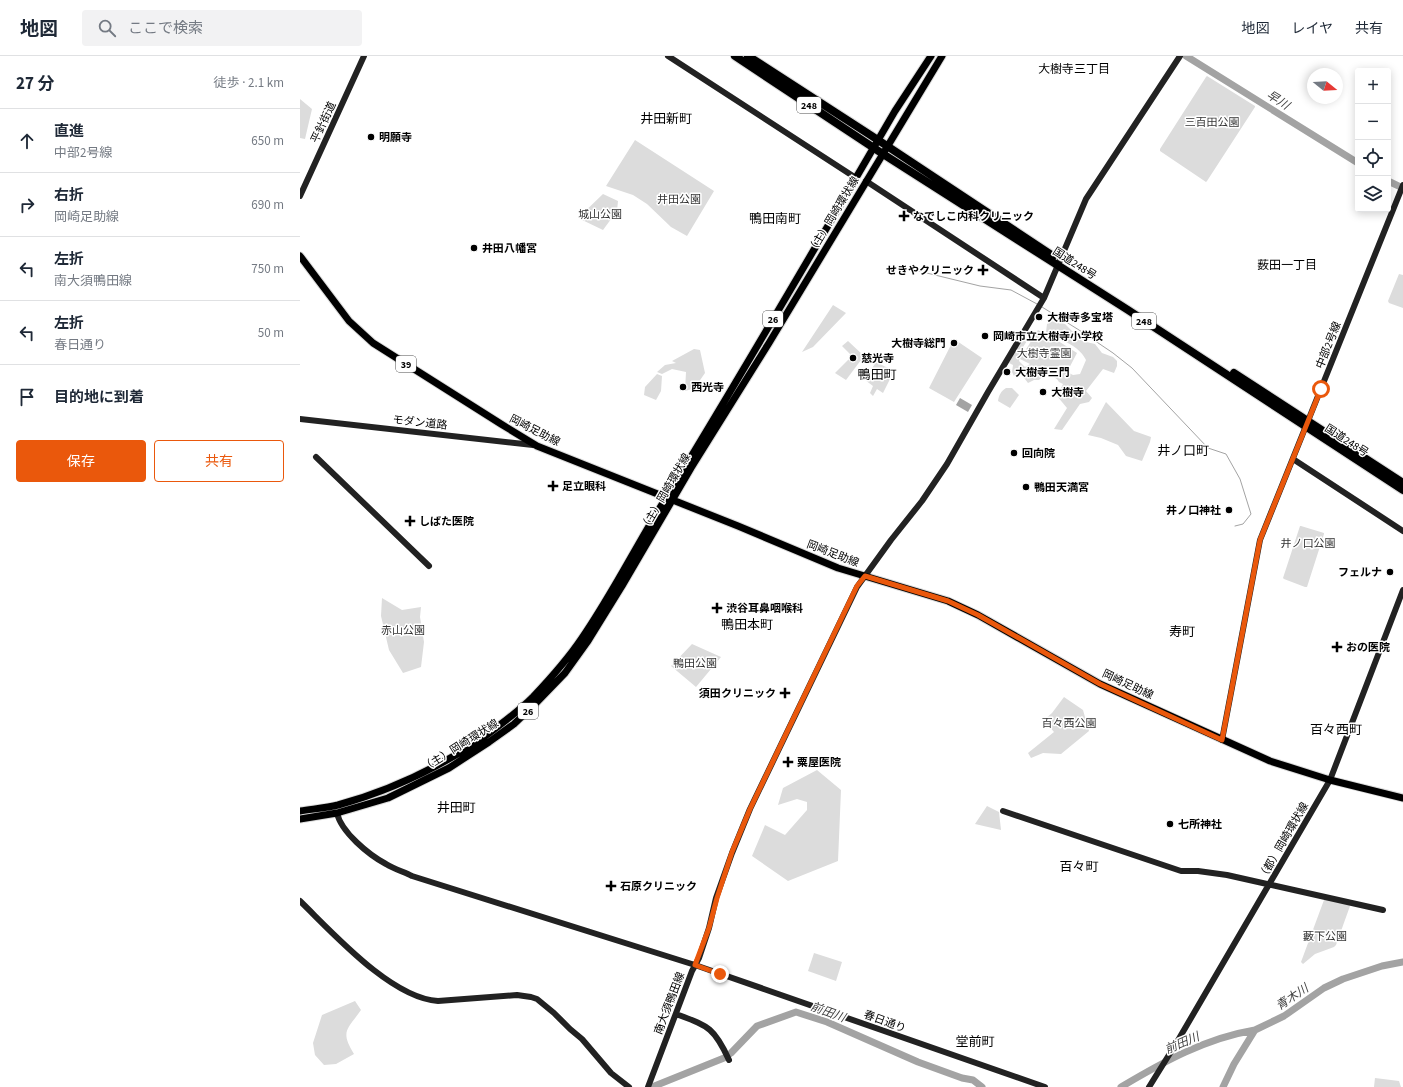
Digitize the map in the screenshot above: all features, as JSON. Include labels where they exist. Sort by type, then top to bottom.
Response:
[{"type":"highway","name":"国道248号","points":[[735,56],[876,144]]},
{"type":"highway","name":"国道248号","points":[[748,56],[885,150],[1307,424],[1403,483]]},
{"type":"highway","name":"国道248号","points":[[1307,424],[1403,490]]},
{"type":"main road","name":"（主）岡崎環状線","points":[[300,819],[337,813],[388,798],[449,768],[490,742],[514,724],[565,673],[586,645],[669,499],[686,465],[895,111],[931,56]]},
{"type":"main road","name":"（主）岡崎環状線","points":[[300,811],[336,805],[379,792],[419,776],[464,750],[510,717],[532,698],[580,640],[597,615],[769,343],[942,56]]},
{"type":"main road","name":"岡崎足助線","points":[[300,256],[349,321],[370,340],[537,446],[838,568],[948,601],[978,615],[1100,684],[1270,761],[1330,780],[1403,798]]},
{"type":"street","name":"平針街道","points":[[300,196],[364,56]]},
{"type":"street","points":[[668,56],[856,178]]},
{"type":"street","name":"南大須鴨田線","points":[[649,1084],[709,928],[732,852],[750,809],[857,586],[890,540],[922,501],[935,482],[1043,300],[1086,199],[1179,57]]},
{"type":"street","points":[[866,182],[1043,300]]},
{"type":"street","name":"中部2号線","points":[[1222,740],[1260,540],[1402,188]]},
{"type":"street","name":"モダン道路","points":[[300,419],[511,441],[537,446]]},
{"type":"street","points":[[316,457],[429,566]]},
{"type":"street","points":[[1293,459],[1403,531]]},
{"type":"street","name":"（都）岡崎環状線","points":[[1148,1087],[1330,780],[1403,590]]},
{"type":"street","points":[[1003,810],[1181,871],[1198,871],[1227,875],[1383,910]]},
{"type":"street","name":"春日通り","points":[[337,813],[338,818],[351,837],[361,846],[386,864],[412,876],[695,965],[1045,1087]]},
{"type":"street","points":[[300,901],[380,975],[414,994],[438,1001],[517,996],[538,999],[582,1039],[611,1073],[628,1087]]},
{"type":"street","points":[[676,1014],[702,1024],[712,1031],[720,1041],[728,1057]]},
{"type":"green space","name":"三百田公園","points":[[1207,76],[1255,107],[1206,182],[1160,151],[1160,149]]},
{"type":"green space","points":[[300,99],[312,109],[305,139],[300,138]]},
{"type":"green space","name":"井田公園","points":[[635,140],[714,191],[687,236],[671,227],[647,204],[633,195],[606,186]]},
{"type":"green space","name":"城山公園","points":[[603,194],[618,201],[617,211],[603,230],[578,218]]},
{"type":"green space","points":[[1399,274],[1403,275],[1403,308],[1389,303],[1388,301]]},
{"type":"green space","points":[[833,305],[846,313],[813,347],[802,352]]},
{"type":"green space","name":"大樹寺霊園","points":[[1051,321],[1065,324],[1082,341],[1095,344],[1102,353],[1113,357],[1117,361],[1117,366],[1114,373],[1103,369],[1086,391],[1092,398],[1089,402],[1080,404],[1062,430],[1054,429],[1067,408],[1057,396],[1063,384],[1037,368],[1043,376],[1039,380],[1034,380],[1028,383],[1021,374],[1014,376],[1012,372],[1013,365],[1009,363],[1022,339],[1027,341],[1021,350],[1019,361],[1025,367],[1030,364],[1020,359],[1038,330],[1054,339],[1046,332],[1047,324]],"holes":[[[1055,339],[1073,346],[1084,356],[1086,360],[1080,374],[1066,374],[1077,353]]]},
{"type":"green space","points":[[954,339],[982,358],[954,402],[929,388]]},
{"type":"green space","points":[[848,341],[864,356],[846,380],[835,373],[852,356],[842,346]]},
{"type":"green space","points":[[694,349],[700,350],[705,373],[696,386],[692,389],[685,391],[686,372],[672,369],[662,374],[657,372],[665,365],[676,363],[672,361]]},
{"type":"green space","points":[[876,362],[894,371],[883,393],[877,389],[873,396],[870,393],[873,386],[865,380]]},
{"type":"green space","points":[[657,374],[662,376],[661,391],[656,400],[644,395],[645,387]]},
{"type":"green space","points":[[1006,388],[1012,388],[1019,395],[1010,408],[998,401],[1000,393]]},
{"type":"green space","points":[[1106,402],[1134,431],[1151,437],[1142,461],[1126,456],[1118,445],[1101,438],[1088,435]]},
{"type":"green space","name":"井ノ口公園","points":[[1300,526],[1324,533],[1307,587],[1283,578]]},
{"type":"green space","name":"赤山公園","points":[[382,598],[402,610],[421,607],[420,617],[424,642],[421,667],[403,673],[389,650],[381,616]]},
{"type":"green space","name":"鴨田公園","points":[[692,644],[721,657],[696,687],[671,666]]},
{"type":"green space","name":"百々西公園","points":[[1064,697],[1083,710],[1089,731],[1061,754],[1043,753],[1031,758],[1028,753],[1054,732],[1044,720],[1052,713]]},
{"type":"green space","points":[[817,770],[841,790],[838,861],[788,881],[752,856],[765,825],[785,835],[807,810],[807,802],[797,799],[778,805],[783,788]]},
{"type":"green space","points":[[987,806],[999,812],[1001,830],[975,824]]},
{"type":"green space","name":"藪下公園","points":[[1327,899],[1349,904],[1350,906],[1336,945],[1315,954],[1303,964],[1301,962],[1324,900]]},
{"type":"green space","points":[[814,953],[842,962],[836,981],[808,971]]},
{"type":"green space","points":[[355,1001],[361,1010],[349,1027],[346,1035],[354,1054],[336,1064],[324,1065],[315,1055],[313,1043],[322,1015]]},
{"type":"green space","points":[[1375,1078],[1399,1081],[1401,1087],[1374,1087]]},
{"type":"shaded area","points":[[960,398],[972,405],[968,412],[956,405]]},
{"type":"waterway","name":"早川","points":[[1186,56],[1355,161]]},
{"type":"waterway","name":"早川","points":[[1391,182],[1403,188]]},
{"type":"waterway","points":[[898,266],[980,286],[1011,290],[1037,304]]},
{"type":"waterway","points":[[1042,307],[1113,353],[1132,368],[1208,448],[1226,454],[1240,479],[1251,514],[1243,524],[1235,526]]},
{"type":"waterway","name":"青木川","points":[[1223,1087],[1234,1064],[1255,1030],[1284,1016],[1324,988],[1343,979],[1382,966],[1403,962]]},
{"type":"waterway","name":"前田川","points":[[652,1087],[724,1058],[731,1053],[757,1026],[796,1012],[827,1022],[918,1062],[962,1078],[973,1080],[982,1087]]},
{"type":"waterway","name":"前田川","points":[[1121,1087],[1185,1052],[1219,1039],[1255,1030]]},
{"type":"place","name":"明願寺","points":[[371,137]]},
{"type":"place","name":"なでしこ内科クリニック","points":[[904,216]]},
{"type":"place","name":"井田八幡宮","points":[[474,248]]},
{"type":"place","name":"せきやクリニック","points":[[983,270]]},
{"type":"place","name":"大樹寺多宝塔","points":[[1039,317]]},
{"type":"place","name":"岡崎市立大樹寺小学校","points":[[985,336]]},
{"type":"place","name":"大樹寺総門","points":[[954,343]]},
{"type":"place","name":"慈光寺","points":[[853,358]]},
{"type":"place","name":"大樹寺三門","points":[[1007,372]]},
{"type":"place","name":"西光寺","points":[[683,387]]},
{"type":"place","name":"大樹寺","points":[[1043,392]]},
{"type":"place","name":"回向院","points":[[1014,453]]},
{"type":"place","name":"足立眼科","points":[[553,486]]},
{"type":"place","name":"鴨田天満宮","points":[[1026,487]]},
{"type":"place","name":"井ノ口神社","points":[[1229,510]]},
{"type":"place","name":"しばた医院","points":[[410,521]]},
{"type":"place","name":"フェルナ","points":[[1390,572]]},
{"type":"place","name":"渋谷耳鼻咽喉科","points":[[717,608]]},
{"type":"place","name":"おの医院","points":[[1337,647]]},
{"type":"place","name":"須田クリニック","points":[[785,693]]},
{"type":"place","name":"粟屋医院","points":[[788,762]]},
{"type":"place","name":"七所神社","points":[[1170,824]]},
{"type":"place","name":"石原クリニック","points":[[611,886]]},
{"type":"district","name":"大樹寺三丁目","points":[[1074,69]]},
{"type":"district","name":"井田新町","points":[[666,118]]},
{"type":"district","name":"鴨田南町","points":[[775,218]]},
{"type":"district","name":"薮田一丁目","points":[[1287,265]]},
{"type":"district","name":"鴨田町","points":[[877,374]]},
{"type":"district","name":"井ノ口町","points":[[1183,450]]},
{"type":"district","name":"鴨田本町","points":[[747,624]]},
{"type":"district","name":"寿町","points":[[1182,631]]},
{"type":"district","name":"百々西町","points":[[1336,729]]},
{"type":"district","name":"井田町","points":[[456,807]]},
{"type":"district","name":"百々町","points":[[1079,866]]},
{"type":"district","name":"堂前町","points":[[975,1041]]},
{"type":"route","points":[[720,974],[695,965],[699,958],[709,928],[732,852],[778,749],[857,586],[865,576],[948,601],[978,615],[1100,684],[1222,740],[1260,540],[1321,389]]}]
